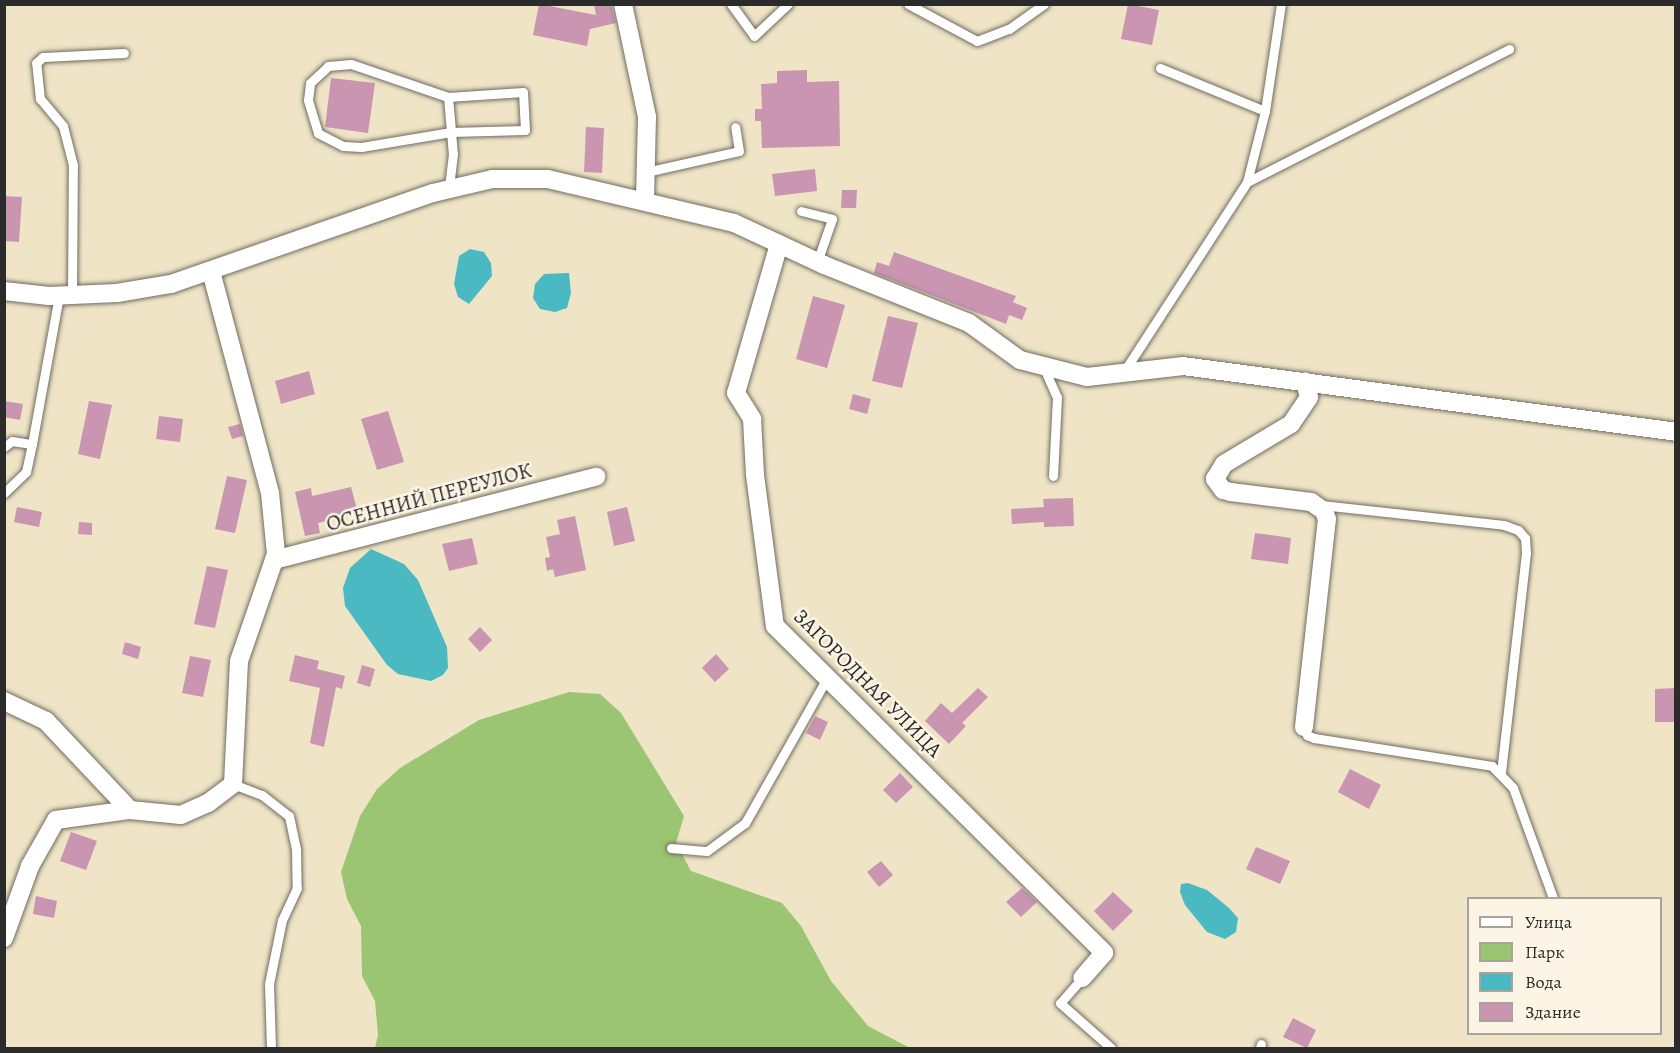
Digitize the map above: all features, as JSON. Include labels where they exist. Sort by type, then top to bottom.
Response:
[{"type":"street","points":[[624,5],[647,117],[645,200]]},
{"type":"street","points":[[4,291],[65,295],[117,293],[171,284],[449,189],[492,179],[548,179],[645,200],[734,223],[817,262],[969,323],[1020,360],[1087,377],[1184,366],[1676,432]]},
{"type":"street","name":"ЗАГОРОДНАЯ УЛИЦА","points":[[779,244],[736,393],[752,419],[755,475],[775,626],[828,676],[1104,953],[1082,978]]},
{"type":"street","points":[[4,938],[30,866],[56,820],[130,810],[181,815],[208,803],[233,784],[239,662],[274,560],[270,493],[211,272]]},
{"type":"street","points":[[1304,727],[1327,519],[1318,505],[1223,490],[1215,479],[1224,464],[1291,424],[1309,397],[1305,382]]},
{"type":"street","name":"ОСЕННИЙ ПЕРЕУЛОК","points":[[274,560],[596,477]]},
{"type":"street","points":[[4,701],[46,721],[130,810]]},
{"type":"lane","points":[[731,4],[754,36],[788,4]]},
{"type":"lane","points":[[908,4],[978,41],[1009,29],[1044,4]]},
{"type":"lane","points":[[1124,373],[1247,182],[1265,111],[1281,4]]},
{"type":"lane","points":[[1247,182],[1509,49]]},
{"type":"lane","points":[[4,493],[26,472],[65,295],[73,165],[63,126],[40,99],[36,63],[43,57],[124,53]]},
{"type":"lane","points":[[351,64],[448,97],[524,92],[525,130],[451,132],[360,147],[343,146],[318,133],[308,100],[310,83],[328,66],[351,64]]},
{"type":"lane","points":[[1160,68],[1265,111]]},
{"type":"lane","points":[[448,97],[451,132],[449,189]]},
{"type":"lane","points":[[646,172],[739,151],[735,127]]},
{"type":"lane","points":[[801,211],[832,219],[817,262]]},
{"type":"lane","points":[[1043,366],[1057,397],[1053,476]]},
{"type":"lane","points":[[4,447],[12,441],[32,444]]},
{"type":"lane","points":[[1318,505],[1504,525],[1518,530],[1525,538],[1526,553],[1502,772]]},
{"type":"lane","points":[[671,848],[707,851],[724,842],[745,823],[828,676]]},
{"type":"lane","points":[[1304,727],[1307,735],[1314,738],[1480,762],[1502,772],[1514,788],[1553,897]]},
{"type":"lane","points":[[233,784],[262,795],[289,816],[296,849],[297,888],[282,920],[268,984],[271,1048]]},
{"type":"lane","points":[[1082,978],[1060,1003],[1112,1048]]},
{"type":"green space","points":[[569,692],[600,694],[621,713],[684,816],[676,843],[691,871],[782,903],[801,926],[831,981],[868,1026],[910,1048],[375,1048],[378,1035],[375,1001],[362,976],[361,926],[347,899],[341,872],[360,816],[377,789],[400,768],[479,720]]},
{"type":"water","points":[[470,249],[484,252],[491,263],[492,276],[469,304],[458,297],[454,284],[459,256]]},
{"type":"water","points":[[569,273],[571,293],[567,308],[555,312],[540,309],[533,298],[535,284],[544,274]]},
{"type":"water","points":[[371,549],[404,564],[418,580],[447,647],[448,668],[443,675],[431,681],[398,674],[387,665],[345,606],[343,588],[350,568]]},
{"type":"water","points":[[1188,883],[1207,890],[1229,908],[1238,918],[1236,932],[1225,939],[1207,932],[1185,905],[1180,892],[1181,884]]},
{"type":"building","points":[[539,4],[596,15],[594,4],[611,4],[616,23],[590,29],[587,46],[533,35]]},
{"type":"building","points":[[1128,4],[1159,10],[1152,45],[1121,39]]},
{"type":"building","points":[[807,70],[807,82],[839,81],[840,146],[762,148],[761,121],[755,121],[755,109],[762,109],[761,84],[777,83],[777,71]]},
{"type":"building","points":[[331,78],[375,83],[368,133],[325,127]]},
{"type":"building","points":[[586,127],[604,128],[602,173],[584,172]]},
{"type":"building","points":[[815,169],[817,191],[775,196],[772,174]]},
{"type":"building","points":[[842,190],[857,190],[856,208],[841,208]]},
{"type":"building","points":[[4,196],[22,197],[19,242],[4,241]]},
{"type":"building","points":[[894,252],[1016,296],[1013,302],[1027,308],[1022,320],[1009,315],[1006,324],[874,273],[877,262],[889,266]]},
{"type":"building","points":[[813,296],[845,305],[827,368],[796,359]]},
{"type":"building","points":[[888,316],[918,323],[902,388],[872,381]]},
{"type":"building","points":[[309,371],[315,394],[281,404],[275,381]]},
{"type":"building","points":[[853,394],[871,399],[867,414],[849,409]]},
{"type":"building","points":[[4,401],[23,404],[20,420],[4,417]]},
{"type":"building","points":[[89,401],[112,405],[100,459],[78,454]]},
{"type":"building","points":[[388,411],[404,462],[377,470],[361,419]]},
{"type":"building","points":[[159,416],[183,419],[180,442],[156,439]]},
{"type":"building","points":[[240,424],[243,436],[232,439],[228,427]]},
{"type":"building","points":[[227,476],[247,480],[235,533],[215,529]]},
{"type":"building","points":[[351,487],[358,513],[318,523],[320,533],[305,536],[295,492],[311,488],[312,496]]},
{"type":"building","points":[[1073,498],[1074,526],[1044,527],[1044,522],[1012,524],[1011,509],[1044,507],[1043,499]]},
{"type":"building","points":[[17,507],[42,512],[39,527],[14,522]]},
{"type":"building","points":[[627,507],[635,541],[614,546],[607,512]]},
{"type":"building","points":[[575,516],[586,570],[555,577],[553,569],[547,571],[545,558],[550,557],[546,537],[560,534],[557,520]]},
{"type":"building","points":[[79,522],[92,523],[92,535],[78,534]]},
{"type":"building","points":[[1255,533],[1291,538],[1288,564],[1251,559]]},
{"type":"building","points":[[472,538],[478,564],[449,571],[442,544]]},
{"type":"building","points":[[207,566],[228,570],[215,628],[194,624]]},
{"type":"building","points":[[480,627],[492,640],[480,652],[468,639]]},
{"type":"building","points":[[125,642],[141,647],[138,659],[122,654]]},
{"type":"building","points":[[716,654],[729,669],[715,682],[702,668]]},
{"type":"building","points":[[295,655],[319,661],[317,669],[345,676],[342,689],[336,687],[324,747],[310,743],[320,688],[289,681]]},
{"type":"building","points":[[190,656],[211,660],[203,697],[182,693]]},
{"type":"building","points":[[362,665],[375,669],[370,687],[357,683]]},
{"type":"building","points":[[978,688],[988,697],[962,723],[966,726],[949,744],[925,721],[941,703],[952,713]]},
{"type":"building","points":[[1676,688],[1676,722],[1655,722],[1655,689]]},
{"type":"building","points":[[815,716],[828,722],[820,740],[806,733]]},
{"type":"building","points":[[1350,769],[1381,785],[1369,809],[1338,792]]},
{"type":"building","points":[[900,773],[913,787],[896,803],[883,790]]},
{"type":"building","points":[[71,832],[97,841],[86,870],[60,861]]},
{"type":"building","points":[[1256,847],[1290,861],[1280,884],[1246,869]]},
{"type":"building","points":[[881,861],[893,875],[879,887],[867,872]]},
{"type":"building","points":[[1022,888],[1037,902],[1021,917],[1006,902]]},
{"type":"building","points":[[1113,892],[1133,911],[1113,931],[1094,911]]},
{"type":"building","points":[[36,896],[57,901],[54,918],[33,914]]},
{"type":"building","points":[[1293,1018],[1316,1030],[1307,1048],[1283,1037]]}]
